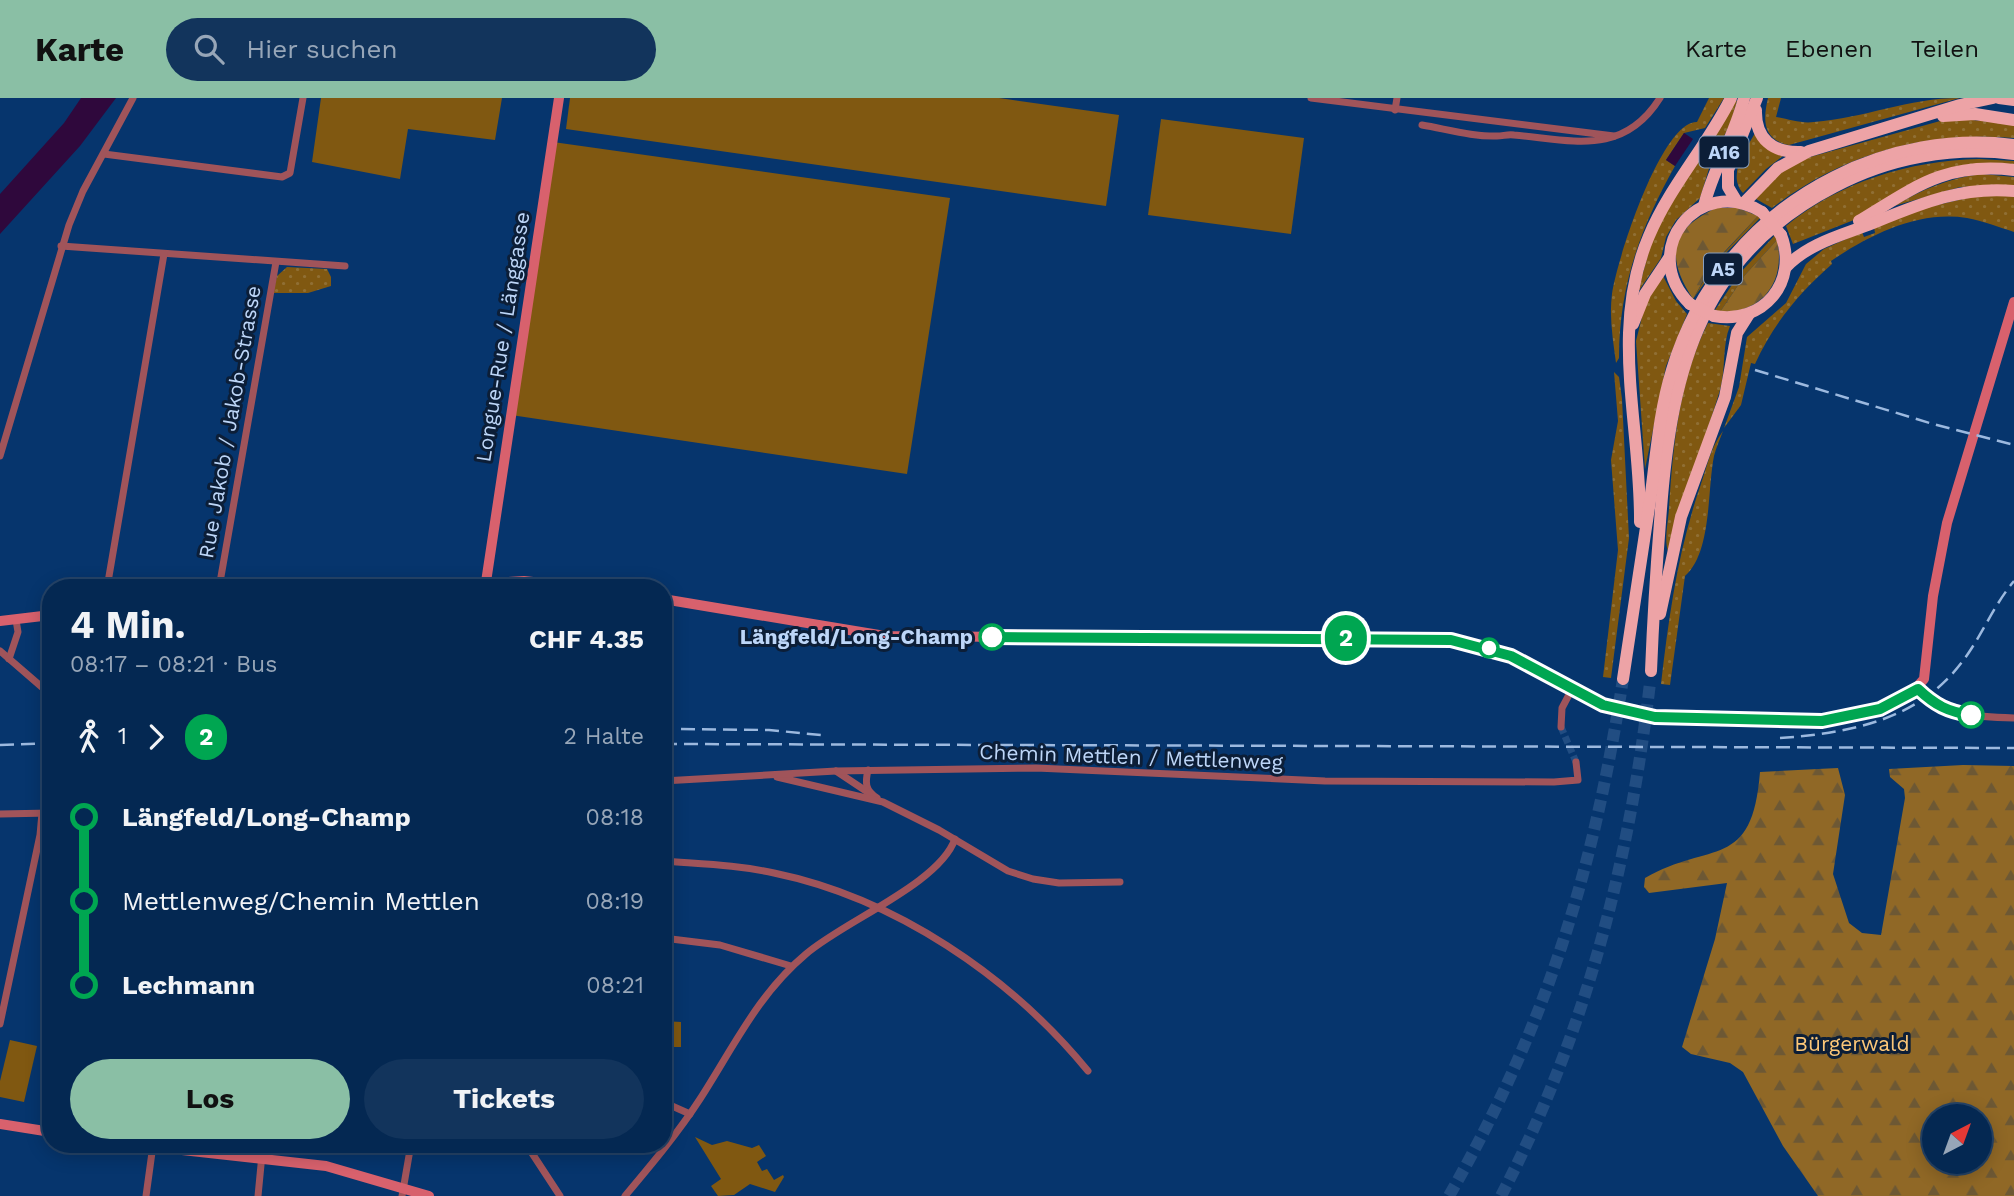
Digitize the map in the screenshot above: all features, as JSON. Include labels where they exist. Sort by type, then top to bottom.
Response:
[{"type":"highway","points":[[1636,586],[1640,511],[1629,363],[1630,300],[1644,247],[1667,200],[1731,98]]},
{"type":"highway","name":"A16","points":[[1704,206],[1713,174],[1736,129],[1744,98]]},
{"type":"highway","points":[[1757,98],[1756,121],[1765,141],[1783,151],[1809,151]]},
{"type":"highway","name":"A16","points":[[1740,202],[1728,187],[1728,170],[1757,98]]},
{"type":"highway","points":[[1740,202],[1778,168],[1809,151],[1960,105],[1993,98]]},
{"type":"highway","points":[[1999,98],[2014,100]]},
{"type":"highway","points":[[1915,120],[1966,114],[2014,120]]},
{"type":"highway","name":"A5","points":[[1623,679],[1672,371],[1700,303],[1729,261],[1788,205],[1818,185],[1861,164],[1895,153],[1940,145],[2014,145]]},
{"type":"highway","name":"A5","points":[[1749,314],[1737,333],[1725,397],[1681,517],[1669,563],[1651,677],[1664,474],[1672,411],[1690,345],[1726,280],[1754,247],[1783,220],[1808,201],[1851,178],[1895,162],[1924,156],[1974,152],[2014,154]]},
{"type":"highway","points":[[1835,236],[1902,192],[1931,177],[1972,168],[2014,170]]},
{"type":"highway","points":[[1669,257],[1673,280],[1690,304],[1714,316],[1730,318],[1749,314],[1772,299],[1786,267],[1801,253],[1835,236],[1931,198],[1977,190],[2014,191]]},
{"type":"highway","points":[[1629,363],[1636,313],[1669,257],[1678,229],[1704,206],[1740,202],[1762,212],[1781,235],[1786,267]]},
{"type":"main road","name":"Longue-Rue / Länggasse","points":[[486,579],[559,98]]},
{"type":"main road","points":[[672,600],[897,636],[1451,640],[1511,656],[1572,690],[1617,710],[1645,716],[1805,721],[1857,715],[1896,702],[1918,689],[1924,679],[1933,596],[1947,523],[2014,302]]},
{"type":"main road","points":[[0,621],[42,616]]},
{"type":"main road","points":[[0,1124],[42,1131]]},
{"type":"main road","points":[[211,1153],[326,1166],[402,1191],[429,1196]]},
{"type":"street","points":[[0,456],[61,246],[83,191],[133,98]]},
{"type":"street","points":[[104,154],[276,178],[289,173],[303,98]]},
{"type":"street","points":[[1311,98],[1614,136]]},
{"type":"street","points":[[1395,110],[1397,98]]},
{"type":"street","points":[[1422,125],[1497,137],[1510,134],[1580,144],[1614,136],[1640,124],[1660,98]]},
{"type":"street","points":[[61,246],[345,266]]},
{"type":"street","points":[[109,579],[164,254]]},
{"type":"street","name":"Rue Jakob / Jakob-Strasse","points":[[221,579],[276,262]]},
{"type":"street","points":[[9,659],[18,632],[16,620]]},
{"type":"street","points":[[0,651],[42,687]]},
{"type":"street","points":[[1918,689],[1933,704],[1951,712],[2014,718]]},
{"type":"street","points":[[1561,727],[1562,708],[1572,690]]},
{"type":"street","name":"Chemin Mettlen / Mettlenweg","points":[[672,780],[836,771],[1036,768],[1325,781],[1554,782],[1578,780],[1576,762]]},
{"type":"street","points":[[868,770],[865,783],[869,793]]},
{"type":"street","points":[[836,771],[883,802],[955,839],[1008,871],[1059,883],[1121,882]]},
{"type":"street","points":[[766,775],[883,802]]},
{"type":"street","points":[[0,814],[42,813]]},
{"type":"street","points":[[0,1024],[42,831]]},
{"type":"street","points":[[672,1137],[690,1114],[751,1014],[791,967],[820,942],[927,875],[951,851],[955,839]]},
{"type":"street","points":[[672,862],[773,872],[877,906],[927,934],[981,971],[1032,1012],[1088,1071]]},
{"type":"street","points":[[672,939],[720,945],[791,967]]},
{"type":"street","points":[[672,1106],[690,1114]]},
{"type":"street","points":[[146,1196],[151,1153]]},
{"type":"street","points":[[258,1196],[262,1153]]},
{"type":"street","points":[[402,1191],[409,1153]]},
{"type":"street","points":[[532,1153],[560,1196]]},
{"type":"street","points":[[625,1196],[659,1153]]},
{"type":"shaded area","points":[[81,98],[116,98],[80,146],[0,234],[0,194],[64,123]]},
{"type":"shaded area","points":[[321,98],[502,98],[495,140],[408,129],[400,179],[312,162]]},
{"type":"shaded area","points":[[570,98],[999,98],[1119,115],[1106,206],[566,129]]},
{"type":"shaded area","points":[[1709,98],[1724,98],[1705,128],[1684,133],[1666,160],[1675,166],[1651,212],[1627,282],[1619,358],[1616,363],[1611,303],[1615,278],[1631,226],[1642,196],[1669,144],[1683,128],[1697,122]]},
{"type":"shaded area","points":[[1768,98],[1781,98],[1776,117],[1809,122],[1851,117],[1922,101],[1960,98],[1789,145],[1774,138],[1766,128]]},
{"type":"shaded area","points":[[1733,100],[1737,101],[1731,122],[1711,162],[1700,198],[1676,220],[1666,237],[1661,258],[1638,292],[1653,235]]},
{"type":"shaded area","points":[[1951,118],[2014,124],[2014,138],[1949,138],[1887,150],[1828,173],[1772,208],[1756,199],[1773,176],[1803,159]]},
{"type":"shaded area","points":[[1161,119],[1304,138],[1291,234],[1148,215]]},
{"type":"shaded area","points":[[1684,133],[1693,139],[1675,166],[1666,160]]},
{"type":"shaded area","points":[[1755,133],[1783,156],[1743,193],[1737,179],[1737,171]]},
{"type":"shaded area","points":[[553,142],[950,198],[907,474],[511,415]]},
{"type":"shaded area","points":[[1979,159],[2014,161],[2014,166],[1965,166],[1859,218],[1793,244],[1786,226],[1807,210],[1853,186],[1902,169]]},
{"type":"shaded area","points":[[1982,174],[2014,177],[2014,185],[1960,187],[1894,206],[1937,185]]},
{"type":"shaded area","points":[[1980,195],[2014,196],[2014,232],[1967,218],[1931,218],[1913,221],[1878,234],[1831,261],[1832,264],[1788,310],[1755,364],[1751,363],[1741,405],[1724,428],[1739,387],[1747,337],[1786,303],[1806,264],[1824,249],[1862,232],[1864,237],[1875,233],[1874,227],[1916,210]]},
{"type":"shaded area","points":[[1758,216],[1760,218],[1726,253],[1693,299],[1712,266]]},
{"type":"shaded area","points":[[1775,235],[1777,240],[1745,275],[1720,312],[1715,310],[1740,273]]},
{"type":"shaded area","points":[[287,267],[327,269],[331,286],[308,293],[273,293],[277,276]]},
{"type":"shaded area","points":[[1663,276],[1676,301],[1687,314],[1666,366],[1645,469],[1636,341],[1646,301]]},
{"type":"shaded area","points":[[1708,323],[1730,326],[1722,382],[1668,551],[1666,542],[1679,413],[1690,367]]},
{"type":"shaded area","points":[[1614,372],[1619,377],[1622,399],[1629,538],[1611,678],[1603,677],[1618,550],[1611,460],[1618,421]]},
{"type":"shaded area","points":[[1723,431],[1714,456],[1704,537],[1694,565],[1685,576],[1670,685],[1661,684],[1671,608],[1686,533],[1710,457]]},
{"type":"shaded area","points":[[672,1022],[681,1022],[681,1047],[672,1047]]},
{"type":"shaded area","points":[[10,1040],[37,1046],[24,1102],[0,1097],[0,1081]]},
{"type":"shaded area","points":[[695,1137],[712,1145],[727,1141],[752,1148],[759,1145],[766,1156],[757,1162],[762,1171],[767,1169],[774,1180],[783,1175],[784,1177],[775,1192],[750,1184],[734,1195],[718,1196],[711,1186],[721,1179]]},
{"type":"green space","points":[[1716,208],[1738,208],[1758,216],[1712,265],[1693,299],[1679,271],[1677,246],[1689,226]]},
{"type":"green space","points":[[1777,240],[1778,269],[1768,292],[1748,307],[1720,312],[1745,275]]},
{"type":"green space","name":"Bürgerwald","points":[[1963,765],[2014,766],[2014,1196],[1818,1196],[1783,1146],[1743,1072],[1730,1063],[1691,1054],[1682,1047],[1715,939],[1727,883],[1649,893],[1644,887],[1645,878],[1724,848],[1737,839],[1748,825],[1755,804],[1760,772],[1838,768],[1845,795],[1833,874],[1849,923],[1862,933],[1881,935],[1905,798],[1904,789],[1890,777],[1889,769]]},
{"type":"tunnel","points":[[1449,1196],[1513,1070],[1562,946],[1597,818],[1623,679]]},
{"type":"tunnel","points":[[1501,1196],[1557,1073],[1600,946],[1630,817],[1650,683]]},
{"type":"tunnel","points":[[1561,727],[1576,762]]},
{"type":"railway","points":[[1755,370],[1933,424],[2014,445]]},
{"type":"railway","points":[[1780,738],[1858,727],[1906,709],[1928,696],[1965,658],[2014,581]]},
{"type":"railway","points":[[681,729],[769,730],[821,735]]},
{"type":"railway","points":[[0,745],[42,743]]},
{"type":"railway","points":[[672,744],[2014,748]]},
{"type":"bus line","name":"2","points":[[992,637],[1451,640],[1490,648],[1511,656],[1589,699],[1631,714],[1655,717],[1822,721],[1880,709],[1918,689],[1933,704],[1951,712],[1971,715]]},
{"type":"place","name":"Längfeld/Long-Champ","points":[[992,637]]}]
